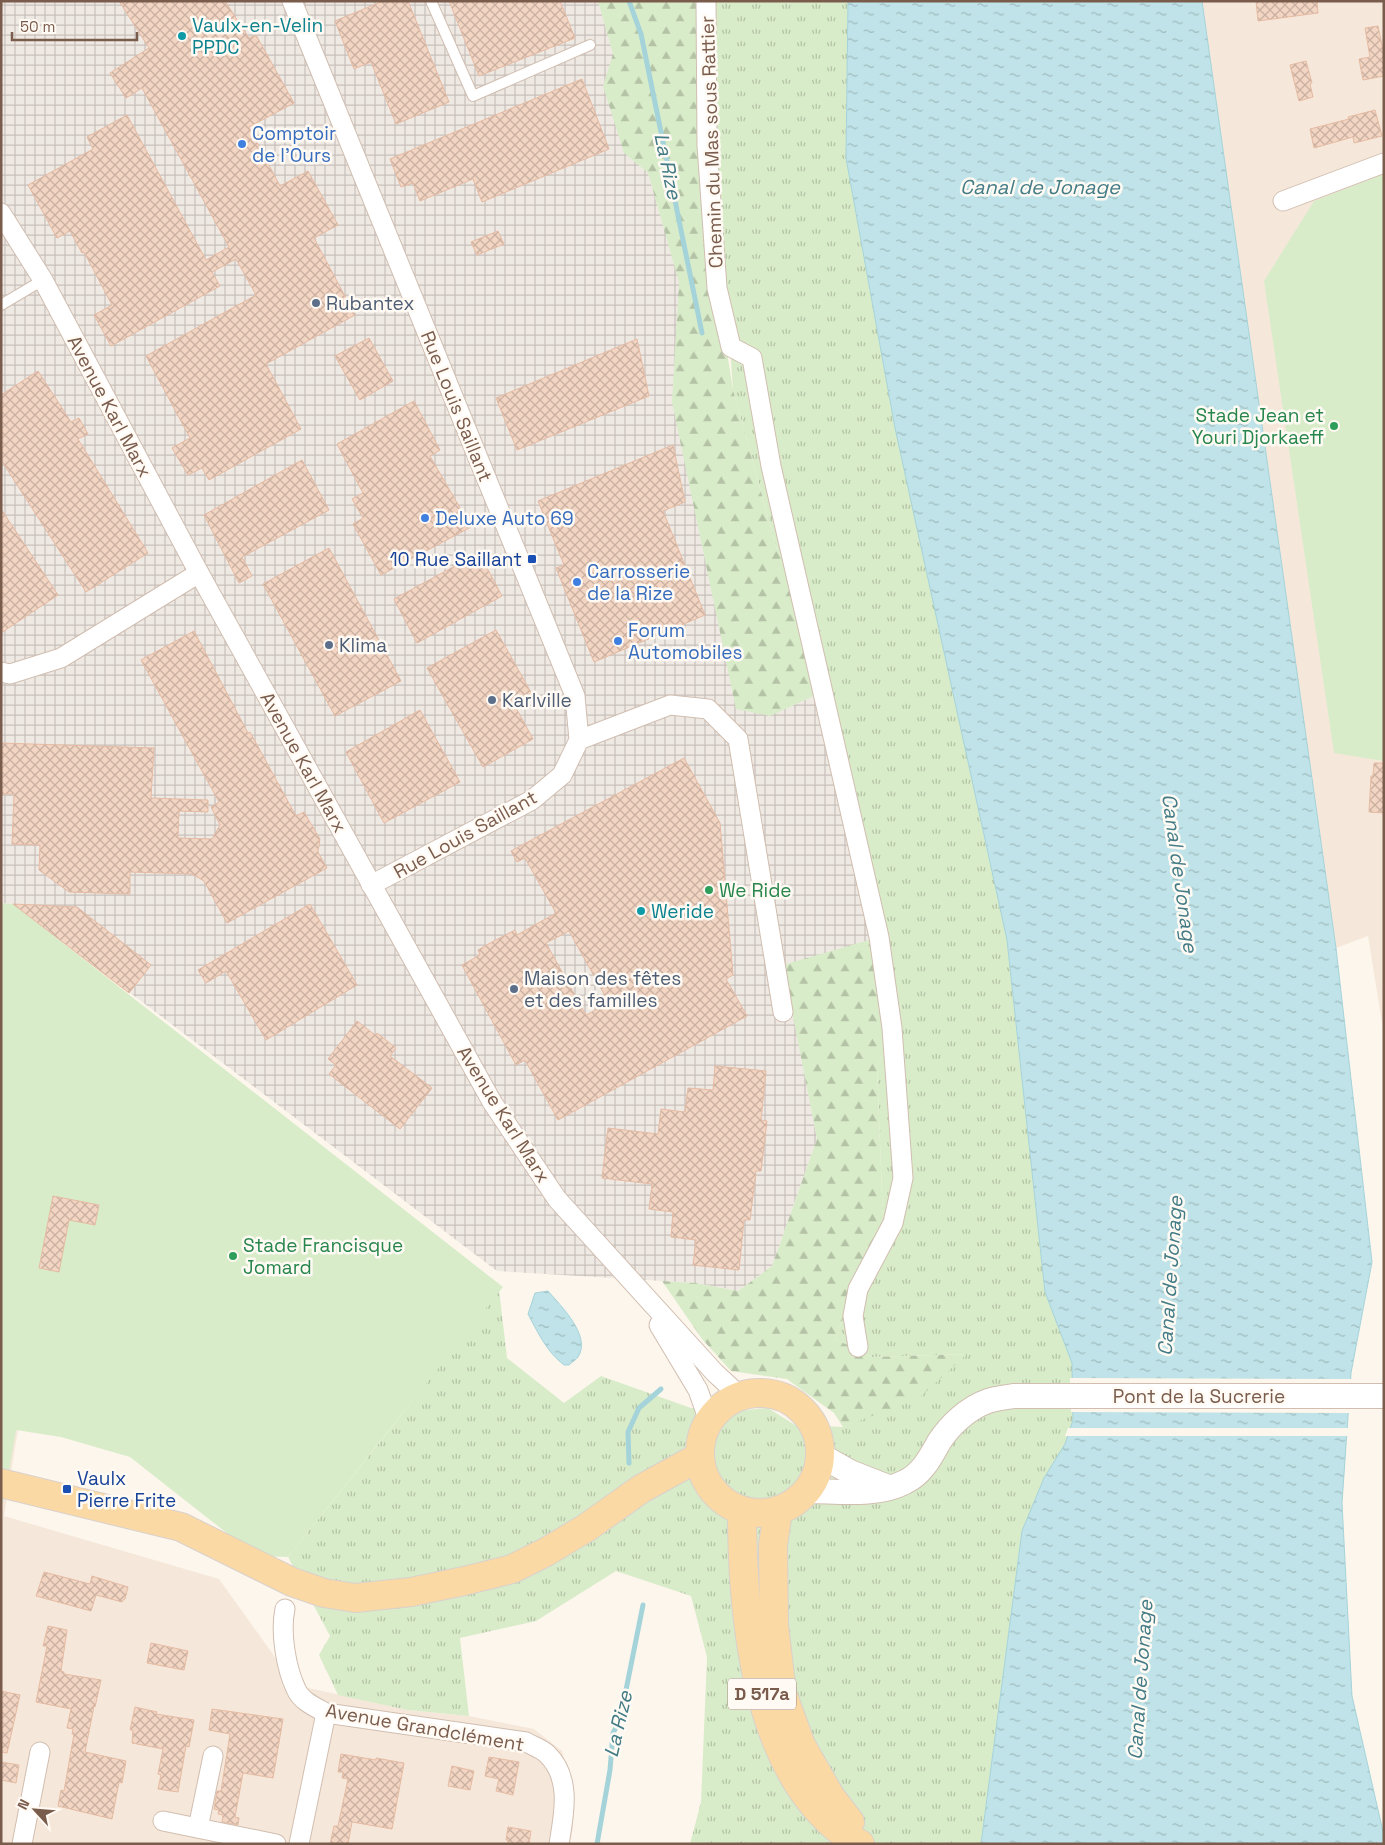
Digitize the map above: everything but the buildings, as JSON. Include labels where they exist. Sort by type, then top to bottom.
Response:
[{"type":"main road","points":[[764,1393],[786,1398],[796,1405],[811,1422],[816,1432],[820,1455],[816,1474],[807,1491],[794,1503],[778,1511],[766,1513],[742,1511],[726,1503],[710,1487],[701,1468],[699,1457],[703,1432],[709,1421],[722,1406],[740,1396],[764,1393]]},
{"type":"main road","points":[[1,1483],[181,1527],[292,1582],[324,1594],[354,1598],[411,1592],[512,1569],[546,1552],[586,1528],[641,1489],[699,1457]]},
{"type":"main road","name":"D 517a","points":[[742,1511],[742,1548],[746,1606],[759,1683],[776,1741],[802,1792],[826,1820],[846,1836],[860,1844]]},
{"type":"main road","name":"D 517a","points":[[778,1511],[773,1545],[774,1625],[782,1693],[800,1746],[830,1796],[862,1837],[864,1844]]},
{"type":"street","name":"Rue Louis Saillant","points":[[292,1],[575,696],[579,740],[562,775],[532,800],[371,885]]},
{"type":"street","name":"Chemin du Mas sous Rattier","points":[[706,1],[707,145],[717,288],[731,347],[752,358],[771,466],[878,937],[892,1028],[903,1178],[893,1223],[858,1289],[853,1316],[858,1347]]},
{"type":"street","points":[[1283,201],[1384,163]]},
{"type":"street","name":"Avenue Karl Marx","points":[[1,213],[43,280],[199,573],[492,1102],[557,1199],[714,1374],[740,1396]]},
{"type":"street","points":[[1,672],[10,674],[61,658],[199,573]]},
{"type":"street","points":[[579,740],[670,704],[708,709],[738,740],[783,1012]]},
{"type":"street","name":"Avenue Karl Marx","points":[[638,1290],[698,1390],[709,1421]]},
{"type":"street","name":"Pont de la Sucrerie","points":[[807,1491],[866,1492],[905,1482],[919,1473],[940,1440],[956,1422],[988,1400],[1014,1396],[1384,1396]]},
{"type":"street","points":[[820,1455],[850,1472],[890,1487]]},
{"type":"street","name":"Avenue Grandclément","points":[[285,1609],[283,1620],[284,1647],[296,1690],[308,1702],[326,1713],[526,1742],[546,1754],[561,1775],[565,1808],[559,1844]]},
{"type":"street","points":[[298,1844],[326,1713]]},
{"type":"street","points":[[22,1844],[40,1752]]},
{"type":"street","points":[[198,1828],[213,1756]]},
{"type":"street","points":[[163,1821],[276,1844]]},
{"type":"lane","points":[[431,1],[473,96],[590,45]]},
{"type":"lane","points":[[1,305],[43,280]]},
{"type":"shaded area","points":[[1,1],[598,1],[771,596],[771,715],[827,690],[881,937],[791,998],[817,1139],[772,1266],[738,1291],[696,1283],[497,1271],[13,904],[1,903]]},
{"type":"shaded area","points":[[1202,1],[1384,1],[1384,1035],[1368,936],[1336,948]]},
{"type":"shaded area","points":[[1,1349],[20,1417],[4,1516],[219,1579],[295,1685],[408,1710],[469,1716],[534,1729],[562,1751],[574,1797],[573,1827],[570,1844],[1,1844]]},
{"type":"green space","points":[[598,1],[706,1],[717,288],[733,390],[777,550],[805,586],[827,690],[770,716],[736,709],[672,402],[679,282],[648,173],[624,153],[603,86],[613,54]]},
{"type":"green space","points":[[706,1],[848,1],[846,158],[895,428],[1007,940],[1045,1292],[1072,1363],[1073,1420],[1065,1444],[1044,1478],[1022,1531],[981,1844],[690,1844],[701,1802],[707,1657],[691,1596],[616,1571],[536,1621],[460,1638],[469,1716],[408,1710],[338,1695],[319,1655],[330,1636],[288,1557],[499,1289],[507,1358],[564,1403],[601,1376],[691,1408],[735,1411],[768,1408],[795,1425],[843,1427],[966,1354],[872,1357],[835,1339],[883,1220],[877,1065],[901,1026],[805,586],[777,550],[733,390]]},
{"type":"green space","name":"Stade Jean et Youri Djorkaeff","points":[[1384,174],[1384,761],[1334,753],[1264,281],[1314,201]]},
{"type":"green space","name":"Stade Francisque Jomard","points":[[1,903],[13,904],[503,1287],[288,1557],[256,1556],[130,1457],[61,1437],[16,1430],[5,1495],[1,1507]]},
{"type":"green space","points":[[879,937],[901,1026],[877,1065],[883,1220],[835,1339],[872,1357],[967,1354],[919,1398],[843,1427],[834,1413],[787,1379],[731,1371],[702,1339],[662,1281],[696,1283],[738,1291],[772,1266],[817,1139],[783,965]]},
{"type":"water","name":"Canal de Jonage","points":[[848,1],[1202,1],[1336,948],[1372,1262],[1351,1373],[1342,1503],[1352,1696],[1384,1836],[1384,1844],[981,1844],[1022,1531],[1044,1478],[1065,1444],[1073,1420],[1072,1363],[1045,1292],[1007,940],[895,428],[846,158]]},
{"type":"water","points":[[548,1291],[573,1321],[581,1340],[581,1349],[578,1357],[569,1365],[564,1365],[558,1360],[543,1342],[528,1314],[535,1293]]},
{"type":"pier","points":[[1070,1378],[1353,1379],[1351,1413],[1071,1412]]},
{"type":"pier","points":[[1068,1428],[1350,1428],[1349,1436],[1065,1436]]},
{"type":"waterway","name":"La Rize","points":[[629,1],[641,34],[702,333]]},
{"type":"waterway","name":"La Rize","points":[[629,1463],[628,1432],[639,1408],[661,1389]]},
{"type":"waterway","name":"La Rize","points":[[597,1844],[610,1770],[613,1733],[620,1720],[643,1605]]},
{"type":"place","name":"Vaulx-en-Velin PPDC","points":[[182,36]]},
{"type":"place","name":"Comptoir de l'Ours","points":[[242,144]]},
{"type":"place","name":"Rubantex","points":[[316,303]]},
{"type":"place","name":"Stade Jean et Youri Djorkaeff","points":[[1334,426]]},
{"type":"place","name":"Deluxe Auto 69","points":[[425,518]]},
{"type":"place","name":"10 Rue Saillant","points":[[532,559]]},
{"type":"place","name":"Carrosserie de la Rize","points":[[577,582]]},
{"type":"place","name":"Forum Automobiles","points":[[618,641]]},
{"type":"place","name":"Klima","points":[[329,645]]},
{"type":"place","name":"Karlville","points":[[492,700]]},
{"type":"place","name":"We Ride","points":[[709,890]]},
{"type":"place","name":"Weride","points":[[641,911]]},
{"type":"place","name":"Maison des fêtes et des familles","points":[[514,989]]},
{"type":"place","name":"Stade Francisque Jomard","points":[[233,1256]]},
{"type":"place","name":"Vaulx Pierre Frite","points":[[67,1489]]}]
